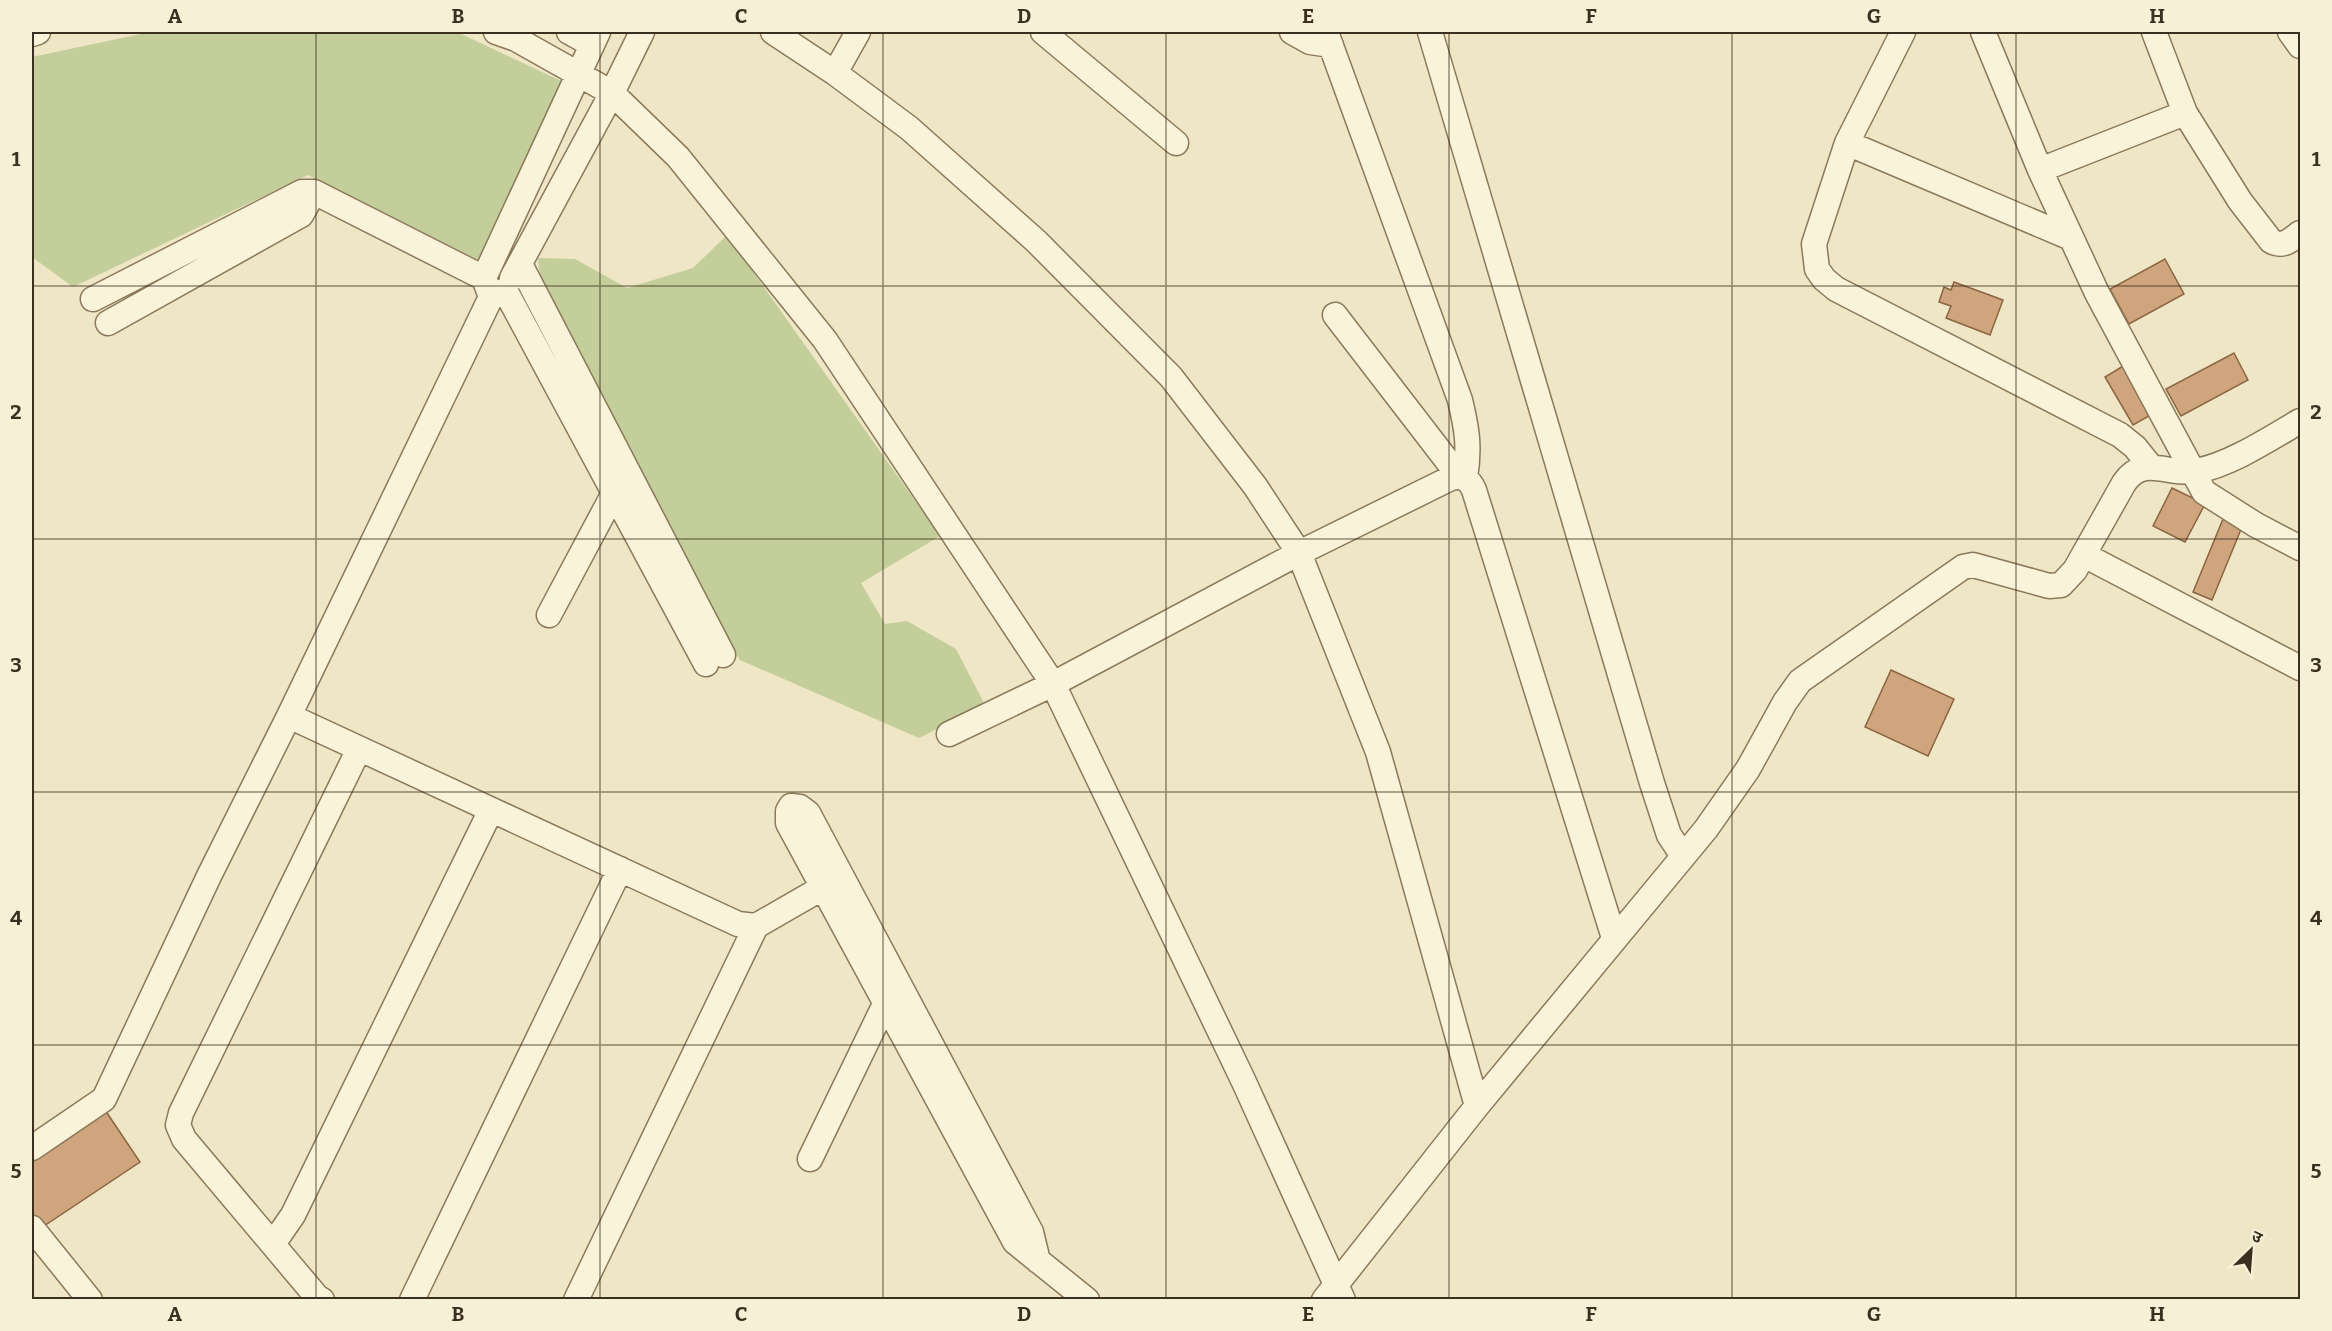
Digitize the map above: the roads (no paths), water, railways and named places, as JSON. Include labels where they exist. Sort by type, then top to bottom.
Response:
[{"type":"street","points":[[32,34],[38,32]]},
{"type":"street","points":[[496,32],[516,39],[612,93],[678,157],[825,340],[1053,684],[1244,1082],[1334,1295],[1477,1106],[1734,792],[1762,747],[1789,696],[1811,673],[1964,567],[1973,565],[2049,586],[2061,585],[2068,580],[2084,555],[2130,474],[2140,468],[2151,467],[2193,472],[2247,452],[2301,421]]},
{"type":"street","points":[[32,1148],[104,1099],[209,876],[289,716],[493,288],[595,38],[569,32]]},
{"type":"street","points":[[493,288],[520,264],[612,93],[642,32]]},
{"type":"street","points":[[773,32],[835,72],[909,128],[1028,233],[1171,377],[1255,486],[1299,552],[1378,752],[1477,1106]]},
{"type":"street","points":[[835,72],[858,32]]},
{"type":"street","points":[[1043,32],[1176,143]]},
{"type":"street","points":[[1292,32],[1310,42],[1328,38],[1460,400],[1468,433],[1469,455],[1462,477]]},
{"type":"street","points":[[1430,32],[1652,783],[1669,835],[1683,856]]},
{"type":"street","points":[[1903,32],[1847,143],[1814,244],[1817,269],[1824,279],[1836,289],[2120,435],[2135,447],[2151,467]]},
{"type":"street","points":[[1983,32],[2040,170],[2097,293],[2204,492],[2215,501],[2301,548]]},
{"type":"street","points":[[2154,32],[2184,113],[2240,201],[2271,241],[2283,244],[2301,233]]},
{"type":"street","points":[[2290,32],[2301,46]]},
{"type":"street","points":[[2040,170],[2184,113]]},
{"type":"street","points":[[1847,143],[2071,238]]},
{"type":"street","points":[[93,299],[302,192],[314,192],[493,288],[623,487]]},
{"type":"street","points":[[108,323],[301,215],[314,192]]},
{"type":"street","points":[[520,264],[623,487],[714,660]]},
{"type":"street","points":[[1335,315],[1462,477],[1470,482],[1474,490],[1614,938]]},
{"type":"street","points":[[949,734],[1053,684],[1299,552],[1451,478],[1462,477]]},
{"type":"street","points":[[549,615],[623,487]]},
{"type":"street","points":[[2084,555],[2301,668]]},
{"type":"street","points":[[289,716],[738,924],[756,926]]},
{"type":"street","points":[[322,1299],[316,1297],[184,1138],[178,1125],[181,1113],[359,749]]},
{"type":"street","points":[[1038,1261],[1031,1232],[808,813],[800,807],[791,806],[788,811],[788,823],[1016,1242],[1038,1261],[1087,1299]]},
{"type":"street","points":[[273,1244],[293,1215],[491,810]]},
{"type":"street","points":[[412,1299],[620,869]]},
{"type":"street","points":[[576,1299],[756,926],[822,888]]},
{"type":"street","points":[[810,1159],[885,1004]]},
{"type":"street","points":[[33,1234],[90,1299]]}]
